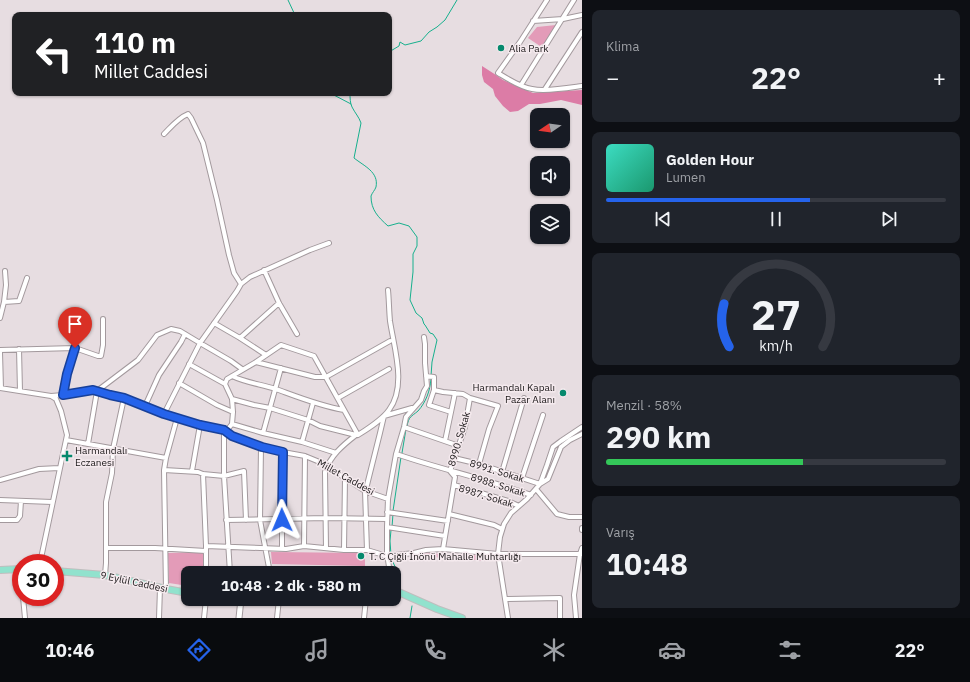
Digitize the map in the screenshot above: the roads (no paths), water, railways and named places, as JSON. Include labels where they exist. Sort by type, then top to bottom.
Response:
[{"type":"main road","points":[[0,570],[12,569]]},
{"type":"main road","name":"9 Eylül Caddesi","points":[[64,572],[105,575],[181,592]]},
{"type":"main road","points":[[401,594],[454,617],[462,618]]},
{"type":"street","points":[[547,0],[498,73],[532,89],[545,90],[582,86]]},
{"type":"street","points":[[521,85],[574,0]]},
{"type":"street","points":[[533,22],[563,19],[582,15]]},
{"type":"street","points":[[545,90],[582,32]]},
{"type":"street","points":[[164,134],[185,115],[188,114],[191,118],[203,143],[234,273],[241,284]]},
{"type":"street","points":[[164,414],[200,343],[238,291],[241,284],[250,277],[264,270],[329,243]]},
{"type":"street","points":[[264,270],[279,303],[297,334]]},
{"type":"street","points":[[0,318],[6,285],[5,271]]},
{"type":"street","points":[[4,302],[18,301],[27,278]]},
{"type":"street","points":[[326,548],[324,472],[341,447],[389,411],[394,403],[399,387],[396,354],[390,320],[388,290]]},
{"type":"street","points":[[240,338],[279,303]]},
{"type":"street","points":[[1,388],[0,351],[19,349],[75,348],[101,356],[103,319]]},
{"type":"street","points":[[214,323],[240,338],[266,356]]},
{"type":"street","points":[[88,444],[97,391],[138,360],[157,335],[171,329],[180,331],[217,352],[242,369]]},
{"type":"street","points":[[145,406],[159,375],[182,342],[185,334]]},
{"type":"street","points":[[389,566],[387,556],[387,519],[389,512],[388,499],[396,454],[406,427],[406,417],[413,407],[421,400],[427,386],[424,337]]},
{"type":"street","points":[[256,362],[315,377],[326,377],[390,341]]},
{"type":"street","points":[[225,384],[227,379],[266,356],[281,345],[314,356],[357,435]]},
{"type":"street","points":[[63,395],[67,374],[75,348]]},
{"type":"street","points":[[19,349],[20,392]]},
{"type":"street","points":[[189,364],[225,384],[232,399],[232,424],[228,429],[224,430],[224,476],[229,566]]},
{"type":"street","points":[[263,433],[281,368]]},
{"type":"street","points":[[338,398],[389,369]]},
{"type":"street","points":[[232,376],[242,381],[274,389],[313,403],[344,410]]},
{"type":"street","points":[[427,376],[434,377],[434,390],[429,405],[451,412]]},
{"type":"street","points":[[179,384],[233,412]]},
{"type":"street","name":"Millet Caddesi","points":[[1,388],[51,396],[93,390],[124,398],[164,414],[200,425],[224,430],[232,436],[262,447],[305,456],[322,463],[365,490],[388,499]]},
{"type":"street","points":[[434,390],[463,394],[470,398],[498,406],[489,429],[479,464]]},
{"type":"street","points":[[444,440],[455,394]]},
{"type":"street","points":[[42,554],[67,435],[61,411],[56,399],[51,396]]},
{"type":"street","points":[[105,575],[106,502],[124,398]]},
{"type":"street","name":"8990. Sokak","points":[[443,549],[455,477],[450,471],[465,427],[470,398]]},
{"type":"street","points":[[502,472],[524,398]]},
{"type":"street","points":[[232,399],[270,408],[308,420],[320,426],[357,435]]},
{"type":"street","points":[[302,442],[313,403]]},
{"type":"street","points":[[384,416],[413,407]]},
{"type":"street","points":[[522,478],[543,415]]},
{"type":"street","points":[[367,550],[365,490],[384,416]]},
{"type":"street","points":[[159,618],[163,589],[165,549],[164,470],[177,418]]},
{"type":"street","points":[[232,424],[302,442],[336,453]]},
{"type":"street","points":[[192,472],[200,425]]},
{"type":"street","points":[[406,427],[459,446]]},
{"type":"street","points":[[508,618],[498,554],[502,529],[511,513],[540,484],[553,447],[567,434],[582,428]]},
{"type":"street","points":[[540,484],[548,479],[561,448],[570,440],[582,434]]},
{"type":"street","points":[[66,440],[166,458]]},
{"type":"street","points":[[262,447],[260,520],[269,566]]},
{"type":"street","points":[[282,548],[283,452]]},
{"type":"street","name":"8988. Sokak","points":[[396,454],[450,471],[494,482],[530,495]]},
{"type":"street","points":[[304,546],[305,456]]},
{"type":"street","name":"8991. Sokak","points":[[454,458],[479,464],[540,484]]},
{"type":"street","points":[[0,480],[39,469],[59,468]]},
{"type":"street","points":[[164,470],[198,472],[203,474],[224,476],[244,471],[246,520]]},
{"type":"street","points":[[203,474],[206,566]]},
{"type":"street","points":[[344,478],[344,550]]},
{"type":"street","name":"8987. Sokak","points":[[454,485],[508,501],[519,506]]},
{"type":"street","points":[[536,489],[557,514],[569,517],[582,517]]},
{"type":"street","points":[[0,500],[52,502]]},
{"type":"street","points":[[0,520],[17,520],[20,516],[21,501]]},
{"type":"street","points":[[389,512],[448,521]]},
{"type":"street","points":[[449,514],[494,525],[502,529]]},
{"type":"street","points":[[226,520],[326,518],[387,519]]},
{"type":"street","points":[[388,527],[445,536]]},
{"type":"street","points":[[106,548],[282,548],[304,546],[344,550],[367,550],[387,556],[443,549],[498,554],[581,554]]},
{"type":"street","points":[[576,618],[574,595],[582,548]]},
{"type":"street","points":[[506,599],[560,598],[560,618]]},
{"type":"street","points":[[24,606],[26,618]]},
{"type":"street","points":[[204,618],[205,606]]},
{"type":"street","points":[[239,618],[240,606]]},
{"type":"street","points":[[277,618],[279,606]]},
{"type":"street","points":[[364,618],[365,606]]},
{"type":"waterway","points":[[288,0],[294,12]]},
{"type":"waterway","points":[[392,50],[399,46],[400,42],[405,45],[421,41],[429,32],[445,20],[457,0]]},
{"type":"waterway","points":[[336,96],[351,104]]},
{"type":"waterway","points":[[350,96],[351,105],[361,123],[354,158],[370,170],[375,177],[376,187],[371,196],[372,205],[378,216],[388,226],[399,223],[409,226],[417,237],[417,246],[413,254],[410,300],[416,313],[422,318],[430,333],[433,334],[437,340],[432,362],[431,376]]},
{"type":"waterway","points":[[407,426],[410,418],[421,408],[429,392],[431,379]]},
{"type":"waterway","points":[[402,453],[406,429]]},
{"type":"waterway","points":[[393,511],[401,457]]},
{"type":"waterway","points":[[392,527],[393,514]]},
{"type":"waterway","points":[[391,530],[391,555]]},
{"type":"waterway","points":[[391,558],[395,566]]},
{"type":"waterway","points":[[410,618],[412,606]]},
{"type":"place","name":"Alia Park","points":[[501,48]]},
{"type":"place","name":"Harmandalı Kapalı Pazar Alanı","points":[[563,393]]},
{"type":"place","name":"Harmandalı Eczanesi","points":[[67,456]]},
{"type":"place","name":"T. C Çiğli İnönü Mahalle Muhtarlığı","points":[[361,556]]}]
